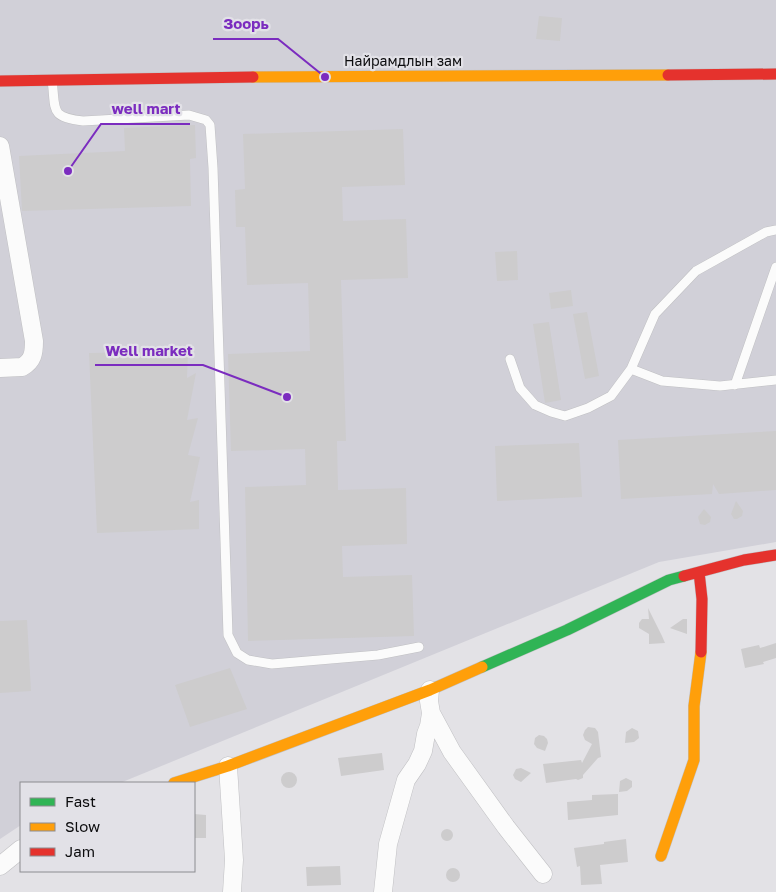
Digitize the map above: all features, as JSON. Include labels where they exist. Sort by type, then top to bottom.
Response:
[{"type":"street","name":"Найрамдлын зам","points":[[0,81],[216,77],[776,74]]},
{"type":"street","points":[[0,146],[34,341],[34,351],[32,358],[22,368],[0,368]]},
{"type":"street","points":[[177,782],[228,766],[430,690],[567,630],[668,580],[744,560],[776,555]]},
{"type":"street","points":[[660,856],[694,760],[694,706],[701,660],[702,599],[699,572]]},
{"type":"street","points":[[430,690],[429,701],[432,712],[452,752],[506,827],[543,874]]},
{"type":"street","points":[[383,892],[388,844],[406,780],[418,764],[423,752],[432,712]]},
{"type":"street","points":[[228,766],[234,860],[232,892]]},
{"type":"street","points":[[0,866],[20,850]]},
{"type":"lane","points":[[52,80],[56,109],[59,115],[66,119],[83,120],[194,115],[206,120],[210,125],[213,161],[228,636],[237,653],[248,660],[272,664],[378,655],[420,647]]},
{"type":"lane","points":[[510,359],[520,388],[535,405],[564,416],[588,408],[611,396],[631,369],[656,314],[696,271],[766,232],[776,230]]},
{"type":"lane","points":[[735,385],[776,267]]},
{"type":"lane","points":[[631,369],[662,381],[720,386],[776,380]]},
{"type":"shaded area","points":[[0,0],[776,0],[776,542],[659,562],[122,782],[20,782],[20,826],[0,839]]},
{"type":"building","points":[[539,16],[562,18],[560,41],[536,39]]},
{"type":"building","points":[[195,125],[196,158],[190,159],[191,206],[22,211],[19,156],[125,151],[124,128]]},
{"type":"building","points":[[403,129],[405,185],[342,187],[343,221],[406,219],[408,278],[341,280],[346,441],[337,441],[338,490],[406,488],[407,544],[342,546],[343,577],[412,575],[414,636],[248,641],[245,487],[306,485],[305,449],[231,451],[228,354],[310,351],[308,283],[247,285],[245,227],[236,227],[235,190],[245,189],[243,134]]},
{"type":"building","points":[[517,251],[518,280],[497,281],[495,252]]},
{"type":"building","points":[[571,290],[573,306],[551,309],[549,293]]},
{"type":"building","points":[[587,312],[599,376],[585,379],[573,314]]},
{"type":"building","points":[[549,322],[561,400],[545,403],[533,324]]},
{"type":"building","points":[[188,351],[187,378],[196,373],[187,420],[198,418],[188,455],[200,457],[190,502],[199,500],[199,529],[97,533],[89,353]]},
{"type":"building","points":[[776,431],[776,490],[719,494],[713,484],[712,494],[621,499],[618,440]]},
{"type":"building","points":[[579,443],[582,497],[497,501],[495,446]]},
{"type":"building","points":[[736,501],[743,511],[742,516],[734,519],[731,514]]},
{"type":"building","points":[[704,509],[711,517],[710,522],[705,525],[700,524],[698,517]]},
{"type":"building","points":[[648,608],[665,643],[649,644],[649,634],[639,628],[639,623],[642,619],[649,619]]},
{"type":"building","points":[[683,619],[687,619],[687,634],[670,628]]},
{"type":"building","points":[[27,620],[31,691],[0,693],[0,621]]},
{"type":"building","points":[[776,643],[776,658],[763,662],[764,664],[745,668],[741,649],[759,645],[760,648]]},
{"type":"building","points":[[230,668],[247,709],[190,727],[175,685]]},
{"type":"building","points":[[588,727],[595,728],[598,732],[601,757],[583,775],[583,778],[546,783],[543,764],[581,760],[582,763],[592,744],[585,740],[583,735]]},
{"type":"building","points":[[632,728],[638,731],[639,738],[634,742],[625,743],[626,732]]},
{"type":"building","points":[[539,735],[547,739],[548,743],[545,751],[537,748],[534,744],[535,738]]},
{"type":"building","points":[[382,753],[384,770],[341,776],[338,758]]},
{"type":"building","points":[[521,768],[531,773],[521,782],[515,779],[513,775],[516,769]]},
{"type":"building","points":[[289,772],[297,780],[289,788],[281,780]]},
{"type":"building","points":[[626,778],[632,781],[632,787],[627,791],[619,792],[620,781]]},
{"type":"building","points":[[618,794],[618,815],[568,820],[567,802],[592,800],[592,795]]},
{"type":"building","points":[[195,814],[206,815],[206,838],[195,838]]},
{"type":"building","points":[[445,829],[449,829],[453,835],[449,841],[445,841],[441,837],[441,833]]},
{"type":"building","points":[[626,839],[628,862],[600,865],[602,884],[581,885],[580,866],[577,867],[574,848]]},
{"type":"building","points":[[340,866],[341,885],[307,886],[306,867]]},
{"type":"building","points":[[450,868],[456,868],[460,875],[456,882],[450,882],[446,878],[446,872]]},
{"type":"traffic: fast","points":[[482,667],[567,630],[669,580],[684,576]]},
{"type":"traffic: slow","points":[[253,77],[668,75]]},
{"type":"traffic: slow","points":[[661,856],[694,760],[694,706],[701,652]]},
{"type":"traffic: slow","points":[[177,782],[228,766],[430,690],[482,667]]},
{"type":"traffic: jam","points":[[668,75],[776,74]]},
{"type":"traffic: jam","points":[[0,81],[253,77]]},
{"type":"traffic: jam","points":[[684,576],[744,560],[776,555]]},
{"type":"traffic: jam","points":[[699,572],[702,599],[701,652]]},
{"type":"place","name":"Зоорь","points":[[325,77]]},
{"type":"place","name":"well mart","points":[[68,171]]},
{"type":"place","name":"Well market","points":[[287,397]]}]
